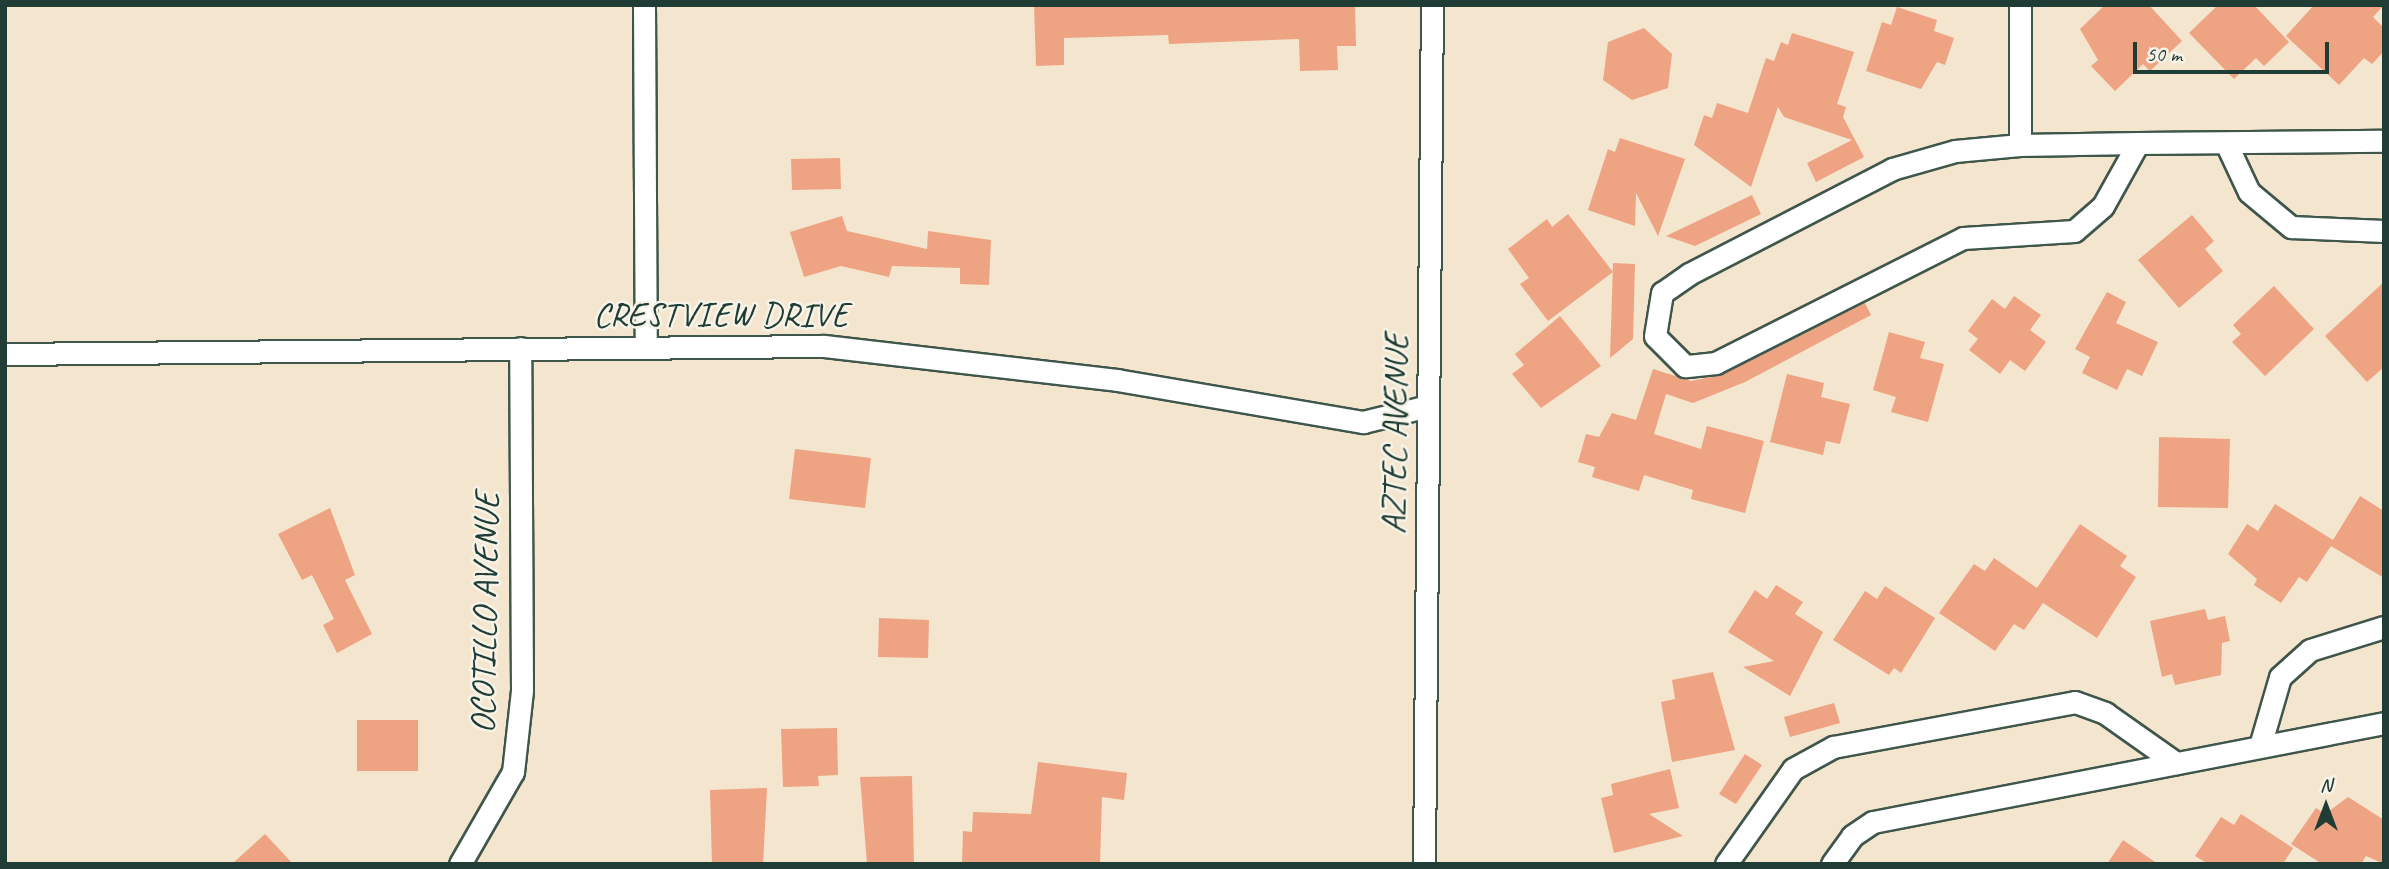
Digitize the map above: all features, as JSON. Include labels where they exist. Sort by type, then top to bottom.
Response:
[{"type":"street","points":[[644,5],[646,346]]},
{"type":"street","name":"AZTEC AVENUE","points":[[1424,864],[1432,5]]},
{"type":"street","points":[[2020,5],[2020,145]]},
{"type":"street","points":[[2138,143],[2103,206],[2074,231],[1963,238],[1716,363],[1685,366],[1655,336],[1662,293],[1689,274],[1892,169],[1955,151],[2020,145],[2138,143],[2226,142],[2384,141]]},
{"type":"street","points":[[2226,142],[2249,192],[2291,228],[2384,232]]},
{"type":"street","name":"CRESTVIEW DRIVE","points":[[5,354],[824,346],[942,356],[1363,422],[1428,406]]},
{"type":"street","name":"OCOTILLO AVENUE","points":[[460,864],[513,772],[522,691],[520,348]]},
{"type":"street","points":[[2260,746],[2280,677],[2310,650],[2384,627]]},
{"type":"street","points":[[1726,864],[1793,769],[1833,747],[2075,702],[2105,713],[2176,762]]},
{"type":"street","points":[[1832,864],[1852,836],[1873,822],[2384,723]]},
{"type":"building","points":[[1034,5],[1355,5],[1356,46],[1337,46],[1338,70],[1300,71],[1299,39],[1169,44],[1168,35],[1064,38],[1064,65],[1036,66]]},
{"type":"building","points":[[2105,5],[2149,5],[2182,41],[2150,71],[2143,64],[2115,91],[2091,66],[2098,60],[2080,29]]},
{"type":"building","points":[[2218,5],[2254,5],[2289,42],[2264,66],[2256,58],[2234,79],[2189,33]]},
{"type":"building","points":[[2314,5],[2384,5],[2373,17],[2384,28],[2384,51],[2372,64],[2364,58],[2339,85],[2286,36]]},
{"type":"building","points":[[1897,7],[1937,20],[1934,31],[1954,38],[1945,65],[1937,62],[1921,89],[1866,71],[1882,22],[1891,25]]},
{"type":"building","points":[[1644,28],[1672,54],[1668,88],[1632,100],[1603,80],[1608,42]]},
{"type":"building","points":[[1792,33],[1854,52],[1837,104],[1846,107],[1843,117],[1864,157],[1816,182],[1807,163],[1852,140],[1784,117],[1778,107],[1751,187],[1694,145],[1704,115],[1712,118],[1717,103],[1748,113],[1766,58],[1774,61],[1781,42],[1788,45]]},
{"type":"building","points":[[1620,138],[1685,159],[1658,236],[1636,193],[1635,226],[1588,210],[1608,149],[1615,152]]},
{"type":"building","points":[[840,158],[841,189],[792,190],[791,159]]},
{"type":"building","points":[[1752,195],[1761,214],[1695,246],[1666,236]]},
{"type":"building","points":[[1568,214],[1613,272],[1548,321],[1520,284],[1529,278],[1508,249],[1547,219],[1552,227]]},
{"type":"building","points":[[2192,215],[2214,241],[2205,249],[2223,271],[2179,308],[2138,260]]},
{"type":"building","points":[[842,216],[847,231],[927,249],[928,231],[991,240],[989,285],[960,284],[960,268],[892,266],[889,277],[841,266],[804,277],[790,232]]},
{"type":"building","points":[[1613,263],[1635,264],[1633,339],[1610,358]]},
{"type":"building","points":[[2384,282],[2384,367],[2367,382],[2325,336]]},
{"type":"building","points":[[2274,286],[2314,329],[2265,376],[2232,342],[2241,334],[2233,325]]},
{"type":"building","points":[[2107,292],[2126,302],[2116,323],[2158,342],[2142,376],[2127,369],[2117,390],[2082,373],[2090,357],[2075,349]]},
{"type":"building","points":[[2014,296],[2041,315],[2030,330],[2046,342],[2025,371],[2010,360],[2000,374],[1969,350],[1978,339],[1968,331],[1992,299],[2005,309]]},
{"type":"building","points":[[1865,303],[1871,315],[1745,382],[1693,403],[1666,394],[1654,434],[1701,449],[1707,426],[1764,441],[1745,513],[1691,499],[1693,490],[1644,475],[1639,491],[1592,477],[1595,467],[1578,462],[1586,434],[1599,437],[1612,413],[1636,420],[1653,369],[1691,381],[1721,375]]},
{"type":"building","points":[[1560,316],[1601,366],[1541,408],[1512,374],[1524,365],[1515,354]]},
{"type":"building","points":[[1889,332],[1925,342],[1920,358],[1944,364],[1928,422],[1891,412],[1896,397],[1873,390]]},
{"type":"building","points":[[1787,374],[1824,383],[1821,397],[1850,404],[1840,444],[1826,441],[1823,455],[1770,442]]},
{"type":"building","points":[[2159,437],[2230,439],[2228,508],[2158,507]]},
{"type":"building","points":[[795,449],[871,458],[865,508],[789,499]]},
{"type":"building","points":[[2360,496],[2384,511],[2384,578],[2331,546],[2307,582],[2299,577],[2281,603],[2254,585],[2257,579],[2228,554],[2247,524],[2258,531],[2275,504],[2333,540]]},
{"type":"building","points":[[330,508],[355,575],[345,580],[372,634],[337,653],[323,625],[334,619],[312,575],[302,580],[278,534]]},
{"type":"building","points":[[2080,524],[2127,556],[2120,566],[2136,577],[2097,638],[2043,603],[2024,630],[2014,624],[1995,651],[1939,613],[1974,564],[1985,571],[1994,558],[2037,588]]},
{"type":"building","points":[[1776,585],[1803,602],[1795,614],[1823,632],[1790,696],[1743,667],[1774,661],[1728,632],[1755,590],[1767,599]]},
{"type":"building","points":[[1885,586],[1935,618],[1901,673],[1894,668],[1889,675],[1833,640],[1865,591],[1877,599]]},
{"type":"building","points":[[2205,609],[2208,620],[2225,616],[2230,641],[2222,643],[2221,675],[2175,685],[2172,674],[2162,677],[2150,621]]},
{"type":"building","points":[[879,618],[929,620],[928,658],[878,657]]},
{"type":"building","points":[[1713,672],[1735,750],[1672,762],[1661,702],[1675,699],[1672,680]]},
{"type":"building","points":[[1834,703],[1840,723],[1790,737],[1784,717]]},
{"type":"building","points":[[357,720],[418,720],[418,771],[357,771]]},
{"type":"building","points":[[837,728],[838,775],[818,776],[819,786],[783,787],[781,729]]},
{"type":"building","points":[[1745,754],[1762,765],[1736,804],[1719,794]]},
{"type":"building","points":[[1038,762],[1127,773],[1124,800],[1102,797],[1100,864],[962,864],[963,831],[972,832],[973,812],[1031,814]]},
{"type":"building","points":[[1670,769],[1679,808],[1649,814],[1683,836],[1614,853],[1601,798],[1613,795],[1611,784]]},
{"type":"building","points":[[912,776],[914,864],[867,864],[860,777]]},
{"type":"building","points":[[767,788],[763,864],[712,864],[710,790]]},
{"type":"building","points":[[2348,797],[2384,820],[2384,864],[2366,856],[2361,864],[2322,864],[2291,844],[2316,808],[2325,814]]},
{"type":"building","points":[[2241,814],[2293,848],[2283,864],[2208,864],[2195,856],[2221,817],[2234,825]]},
{"type":"building","points":[[265,834],[293,864],[232,864]]},
{"type":"building","points":[[2123,840],[2158,864],[2107,864]]}]
